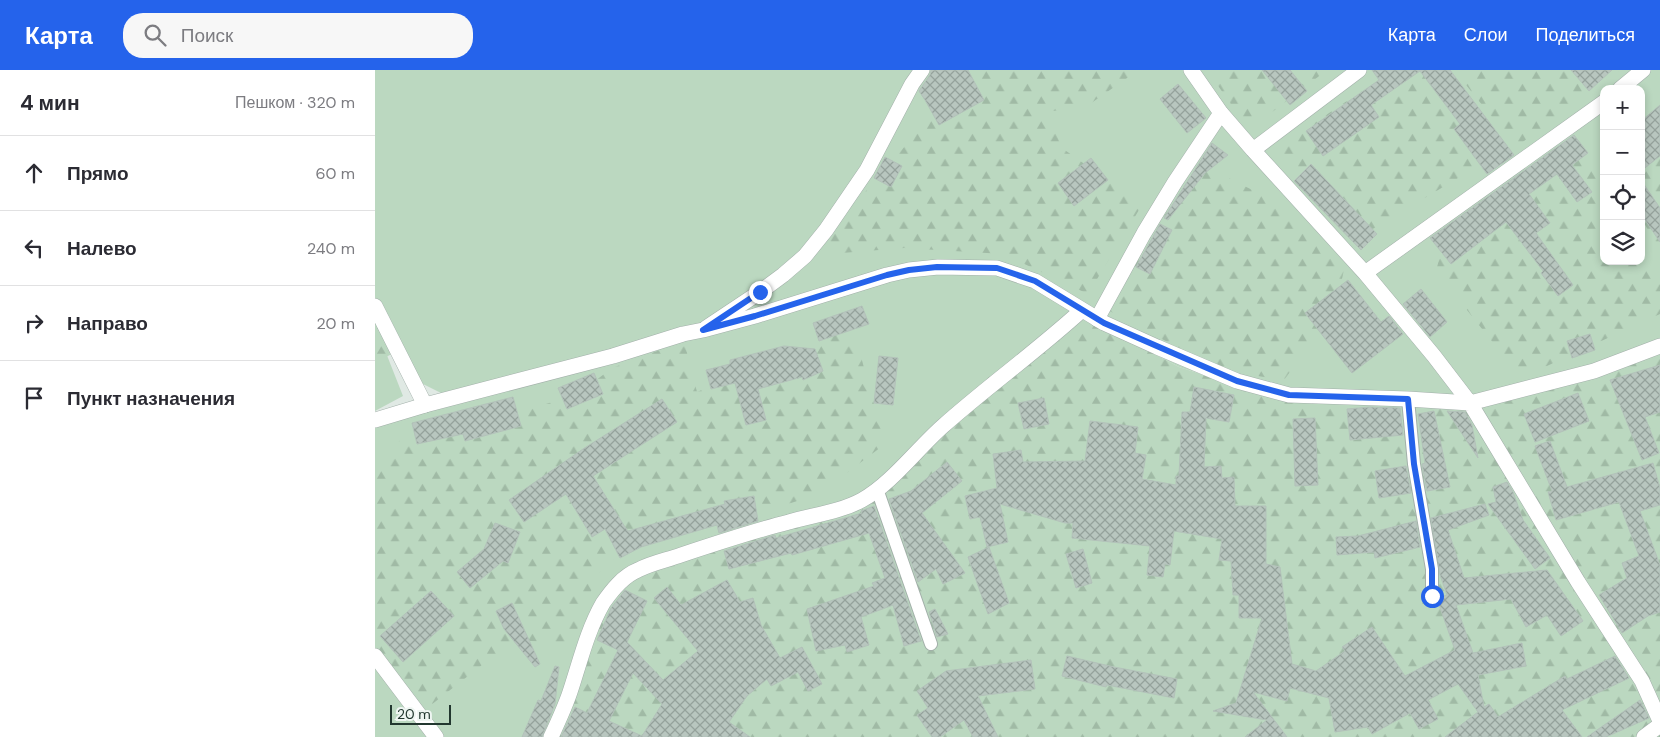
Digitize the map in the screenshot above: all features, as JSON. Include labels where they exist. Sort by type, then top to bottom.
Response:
[{"type":"street","points":[[703,330],[760,292],[805,256],[826,230],[867,170],[912,84],[922,70]]},
{"type":"street","points":[[1191,70],[1221,113],[1365,272],[1470,403],[1578,582],[1642,681],[1660,720]]},
{"type":"street","points":[[1253,150],[1359,70]]},
{"type":"street","points":[[1624,85],[1643,70]]},
{"type":"street","points":[[1365,272],[1600,105]]},
{"type":"street","points":[[1097,319],[1170,190],[1221,113]]},
{"type":"street","points":[[375,420],[425,405],[613,356],[683,334],[755,316],[887,275],[937,267],[997,268],[1035,281],[1097,319],[1157,348],[1237,381],[1289,395],[1470,403],[1594,370],[1660,346]]},
{"type":"street","points":[[375,306],[425,405]]},
{"type":"street","points":[[551,737],[569,693],[593,624],[603,603],[624,578],[638,570],[717,543],[854,504],[877,489],[941,427],[1082,310]]},
{"type":"street","points":[[375,656],[437,737]]},
{"type":"street","points":[[1644,737],[1660,726]]},
{"type":"lane","points":[[1408,399],[1414,464],[1432,569],[1432,596]]},
{"type":"lane","points":[[877,489],[931,644]]},
{"type":"green space","points":[[375,70],[1660,70],[1660,348],[1484,404],[1273,397],[1179,367],[1079,314],[896,467],[549,737],[375,737],[375,417],[417,399],[453,399],[415,380],[375,302]]},
{"type":"green space","points":[[938,70],[1127,70],[1130,76],[1087,106],[1047,112],[1062,148],[1142,205],[1088,294],[1003,254],[904,248],[829,254],[823,238],[886,169],[943,100]]},
{"type":"green space","points":[[1207,70],[1327,70],[1249,130]]},
{"type":"green space","points":[[1393,70],[1423,70],[1490,159],[1361,236],[1277,148]]},
{"type":"green space","points":[[1454,70],[1620,70],[1516,147]]},
{"type":"green space","points":[[1645,108],[1660,123],[1660,250],[1645,225]]},
{"type":"green space","points":[[1572,145],[1600,182],[1600,265],[1645,265],[1645,257],[1660,285],[1660,314],[1521,378],[1436,271],[1445,237]]},
{"type":"green space","points":[[1199,163],[1288,208],[1345,265],[1335,311],[1284,380],[1220,370],[1104,308]]},
{"type":"green space","points":[[375,302],[399,350],[375,363]]},
{"type":"green space","points":[[1079,314],[1179,367],[1273,397],[1483,404],[1660,348],[1660,737],[549,737],[581,639],[606,581],[631,567],[858,501],[938,422],[990,376],[1058,326]]},
{"type":"green space","points":[[852,324],[885,444],[819,494],[766,511],[675,530],[626,548],[597,575],[571,647],[519,640],[491,658],[431,705],[405,700],[375,657],[375,470],[401,439],[485,423],[578,394],[612,368],[684,341],[697,392],[775,359],[799,354]]},
{"type":"green space","points":[[375,325],[403,396],[375,411]]},
{"type":"building","points":[[931,70],[968,70],[984,100],[939,125],[919,91],[930,75]]},
{"type":"building","points":[[1262,70],[1290,70],[1307,91],[1290,105]]},
{"type":"building","points":[[1372,70],[1450,70],[1514,155],[1487,174],[1454,129],[1460,124],[1420,71],[1371,105],[1379,117],[1323,156],[1306,131],[1379,80]]},
{"type":"building","points":[[1571,70],[1612,70],[1589,91]]},
{"type":"building","points":[[1178,84],[1206,118],[1187,133],[1160,99]]},
{"type":"building","points":[[1660,105],[1660,156],[1645,168],[1645,130],[1645,118]]},
{"type":"building","points":[[1574,135],[1588,153],[1572,165],[1592,192],[1577,202],[1557,174],[1529,194],[1550,223],[1536,233],[1573,285],[1558,296],[1541,273],[1543,271],[1506,222],[1451,264],[1430,238]]},
{"type":"building","points":[[1212,143],[1228,155],[1205,173],[1168,220],[1164,218]]},
{"type":"building","points":[[885,157],[902,166],[891,187],[874,178]]},
{"type":"building","points":[[1091,158],[1108,180],[1074,206],[1058,183]]},
{"type":"building","points":[[1311,164],[1377,234],[1361,250],[1294,181]]},
{"type":"building","points":[[1645,186],[1660,208],[1660,242],[1645,220]]},
{"type":"building","points":[[1160,224],[1172,230],[1150,274],[1136,267]]},
{"type":"building","points":[[1348,280],[1381,322],[1389,316],[1403,334],[1352,373],[1305,313]]},
{"type":"building","points":[[1421,289],[1447,322],[1430,337],[1403,304]]},
{"type":"building","points":[[862,306],[869,324],[819,341],[813,323]]},
{"type":"building","points":[[1590,334],[1595,350],[1572,358],[1567,341]]},
{"type":"building","points":[[784,346],[815,349],[823,371],[803,380],[802,377],[758,389],[766,420],[746,425],[735,383],[711,389],[706,370],[730,364],[730,360]]},
{"type":"building","points":[[879,356],[898,358],[893,405],[874,403]]},
{"type":"building","points":[[1660,365],[1660,412],[1645,417],[1659,453],[1642,460],[1610,380]]},
{"type":"building","points":[[594,373],[603,394],[567,409],[558,388]]},
{"type":"building","points":[[1194,387],[1234,395],[1229,422],[1206,418],[1204,467],[1221,466],[1222,478],[1234,477],[1235,506],[1266,506],[1266,564],[1280,567],[1292,664],[1316,671],[1345,651],[1342,647],[1372,627],[1405,676],[1455,650],[1438,602],[1440,597],[1447,595],[1440,575],[1431,518],[1485,504],[1489,515],[1448,530],[1464,578],[1547,570],[1583,621],[1561,636],[1547,615],[1526,627],[1511,599],[1456,605],[1473,653],[1522,643],[1526,666],[1478,675],[1484,707],[1489,704],[1498,717],[1565,676],[1567,679],[1615,656],[1629,678],[1562,710],[1582,737],[1445,737],[1478,712],[1458,684],[1428,700],[1438,719],[1419,729],[1410,713],[1372,734],[1368,727],[1335,732],[1329,698],[1290,688],[1287,701],[1253,692],[1287,737],[1245,737],[1267,720],[1213,711],[1236,703],[1262,618],[1239,618],[1239,595],[1233,595],[1231,561],[1219,560],[1222,539],[1174,531],[1170,565],[1165,564],[1163,577],[1147,575],[1150,546],[1072,538],[1073,523],[1065,523],[1000,504],[1008,542],[987,547],[980,517],[970,519],[965,496],[997,488],[993,454],[1021,450],[1023,462],[1085,461],[1090,421],[1138,427],[1135,453],[1146,455],[1142,479],[1176,485],[1176,476],[1179,476],[1182,412],[1190,412]]},
{"type":"building","points":[[1578,393],[1589,421],[1535,442],[1524,414]]},
{"type":"building","points":[[513,397],[521,426],[465,441],[463,434],[417,444],[412,423]]},
{"type":"building","points":[[1044,398],[1049,424],[1024,429],[1018,403]]},
{"type":"building","points":[[662,399],[677,422],[593,476],[628,531],[725,504],[724,501],[754,496],[758,521],[719,533],[717,525],[641,547],[620,558],[605,529],[592,537],[566,494],[524,522],[509,500],[583,449]]},
{"type":"building","points":[[1370,407],[1400,408],[1403,435],[1350,440],[1347,409]]},
{"type":"building","points":[[1434,411],[1450,487],[1427,491],[1422,464],[1425,463],[1418,414]]},
{"type":"building","points":[[1447,411],[1465,412],[1472,425],[1478,458]]},
{"type":"building","points":[[1315,418],[1318,485],[1295,486],[1293,419]]},
{"type":"building","points":[[1550,441],[1567,487],[1653,463],[1660,488],[1660,505],[1640,511],[1660,565],[1660,612],[1648,616],[1622,633],[1599,595],[1627,578],[1622,563],[1639,556],[1619,502],[1556,520],[1548,492],[1552,491],[1535,446]]},
{"type":"building","points":[[947,462],[962,481],[922,513],[965,573],[943,584],[936,569],[918,582],[889,499],[911,491]]},
{"type":"building","points":[[1406,466],[1411,493],[1379,498],[1375,471]]},
{"type":"building","points":[[1507,482],[1513,492],[1523,520],[1550,558],[1535,569],[1488,504],[1496,502],[1493,487]]},
{"type":"building","points":[[874,506],[921,641],[904,646],[893,605],[861,617],[869,645],[847,652],[845,645],[816,651],[807,609],[874,586],[872,583],[885,578],[869,533],[792,555],[791,553],[729,569],[724,551],[775,535],[776,538],[862,513],[861,511]]},
{"type":"building","points":[[1416,521],[1420,547],[1375,558],[1374,552],[1337,555],[1336,537],[1358,536]]},
{"type":"building","points":[[495,523],[520,532],[508,563],[503,561],[470,588],[457,572],[484,549]]},
{"type":"building","points":[[989,547],[1009,603],[988,614],[968,557]]},
{"type":"building","points":[[1083,549],[1092,583],[1076,588],[1066,554]]},
{"type":"building","points":[[727,580],[740,602],[753,598],[761,625],[780,658],[802,647],[822,684],[808,691],[798,672],[771,686],[767,679],[747,696],[729,722],[750,737],[561,737],[575,707],[587,713],[618,650],[597,640],[611,608],[625,590],[647,601],[627,642],[663,680],[698,651],[654,598],[667,587],[681,605]],"holes":[[[633,673],[662,704],[642,736],[609,721]]]},
{"type":"building","points":[[431,591],[454,616],[403,662],[380,636]]},
{"type":"building","points":[[512,603],[540,664],[535,667],[504,629],[496,611]]},
{"type":"building","points":[[935,609],[948,634],[937,637],[929,612]]},
{"type":"building","points":[[1067,656],[1177,679],[1174,698],[1107,685],[1106,687],[1062,676]]},
{"type":"building","points":[[1031,660],[1035,689],[978,696],[998,737],[973,737],[964,720],[940,737],[932,737],[917,715],[928,708],[917,691],[946,671]]},
{"type":"building","points":[[555,666],[559,667],[555,704],[542,737],[522,737],[538,700],[541,701]]},
{"type":"building","points":[[1640,700],[1649,718],[1606,737],[1587,737]]},
{"type":"route","points":[[760,292],[703,330],[909,270],[966,266],[997,268],[1035,281],[1104,323],[1157,348],[1237,381],[1289,395],[1408,399],[1414,464],[1432,569],[1432,596]]}]
